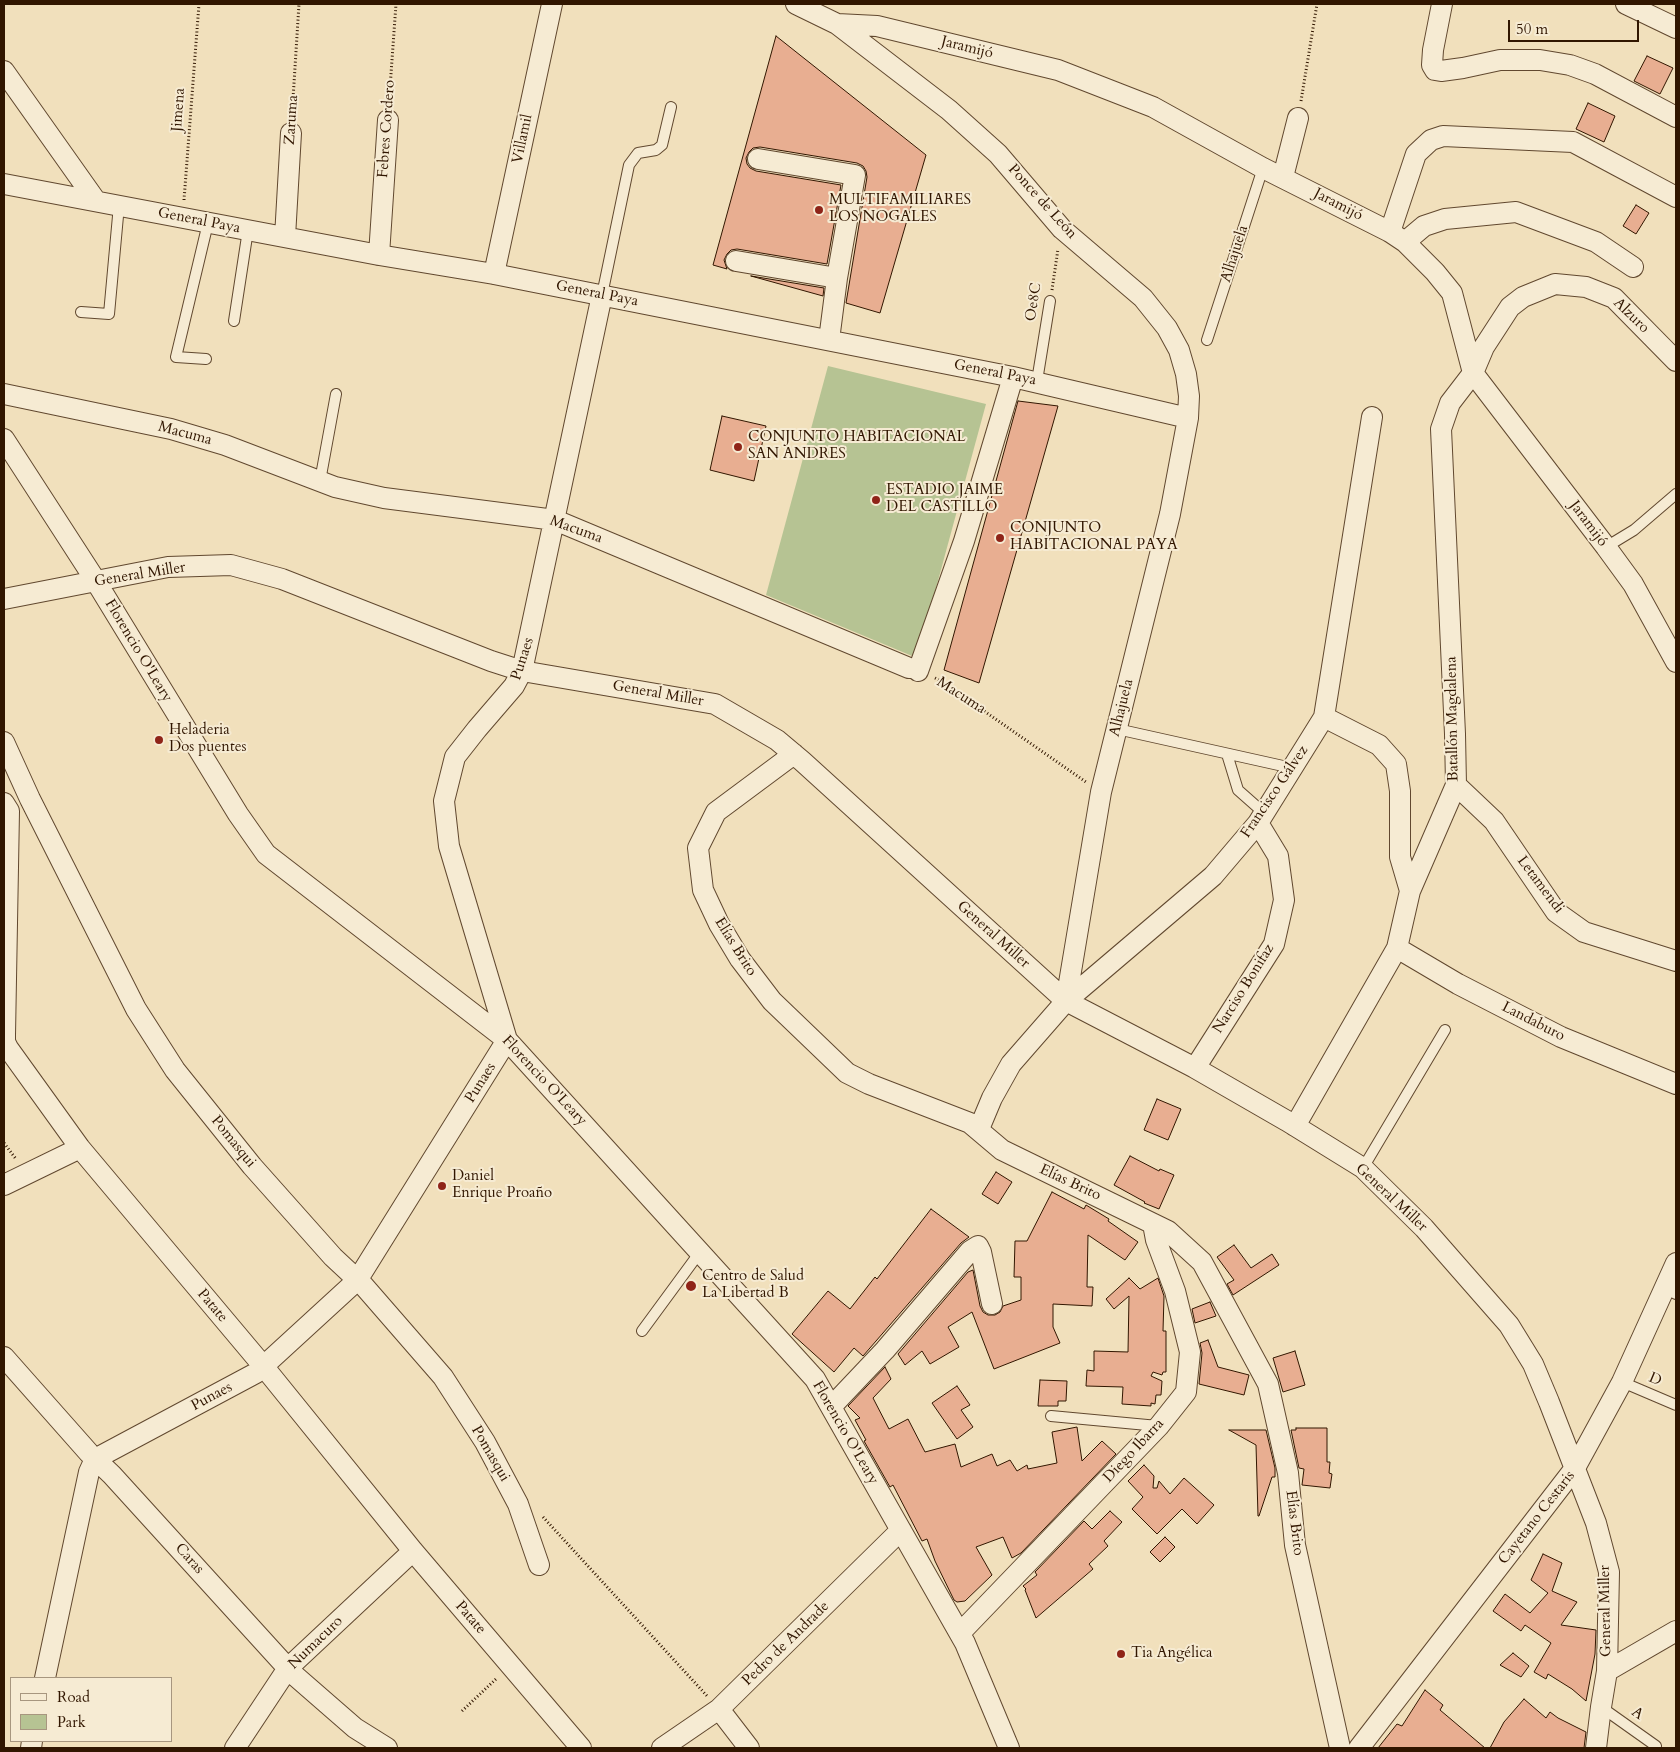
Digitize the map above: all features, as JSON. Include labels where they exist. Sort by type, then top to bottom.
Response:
[{"type":"street","name":"Villamil","points":[[494,274],[552,4]]},
{"type":"street","name":"Jaramijó","points":[[796,4],[836,24],[878,26],[1058,70],[1153,107],[1262,168],[1398,236],[1436,272],[1452,293],[1472,374],[1633,584],[1676,662]]},
{"type":"street","points":[[1442,4],[1433,50],[1432,65],[1435,70],[1463,68],[1500,60],[1540,60],[1570,65],[1595,74],[1676,117]]},
{"type":"street","points":[[1626,4],[1676,28]]},
{"type":"street","name":"Ponce de León","points":[[836,24],[949,110],[991,148],[1062,229],[1143,298],[1167,328],[1179,350],[1186,374],[1189,396],[1188,418]]},
{"type":"street","points":[[4,71],[96,201]]},
{"type":"street","points":[[1283,177],[1298,118]]},
{"type":"street","name":"Febres Cordero","points":[[379,255],[388,120]]},
{"type":"street","name":"Zaruma","points":[[285,237],[291,133]]},
{"type":"street","points":[[1398,236],[1416,154],[1431,140],[1443,136],[1573,142],[1676,197]]},
{"type":"street","points":[[758,159],[855,175],[837,278],[829,340]]},
{"type":"street","name":"General Paya","points":[[4,184],[602,295],[1036,381],[1188,418]]},
{"type":"street","points":[[1398,236],[1445,219],[1516,212],[1596,242],[1633,267]]},
{"type":"street","points":[[736,261],[837,278]]},
{"type":"street","name":"Alzuro","points":[[1472,374],[1484,347],[1510,307],[1523,297],[1555,284],[1586,287],[1614,298],[1676,361]]},
{"type":"street","name":"Punaes","points":[[95,1459],[256,1373],[352,1285],[363,1271],[507,1040],[449,846],[444,801],[455,757],[514,686],[522,671],[602,295]]},
{"type":"street","name":"Batallón Magdalena","points":[[1295,1126],[1397,948],[1410,891],[1456,785],[1441,430],[1450,403],[1472,374]]},
{"type":"street","points":[[914,670],[964,541],[1013,377]]},
{"type":"street","name":"Macuma","points":[[4,394],[171,429],[225,445],[335,487],[384,498],[555,520],[914,670]]},
{"type":"street","name":"Francisco Gálvez","points":[[979,1130],[992,1098],[1011,1064],[1066,1001],[1213,876],[1261,818],[1324,718],[1372,416]]},
{"type":"street","name":"Alhajuela","points":[[1066,1001],[1101,792],[1170,514],[1188,418]]},
{"type":"street","name":"Florencio O'Leary","points":[[4,439],[96,582],[238,814],[266,854],[507,1040],[815,1379],[960,1633],[1010,1748]]},
{"type":"street","name":"General Miller","points":[[4,599],[168,568],[231,565],[282,580],[522,671],[715,704],[777,740],[1066,1001],[1195,1068],[1363,1168],[1424,1228],[1509,1325],[1534,1364],[1596,1523],[1609,1572],[1607,1671],[1596,1748]]},
{"type":"street","points":[[1324,718],[1379,745],[1396,764],[1400,790],[1400,857],[1410,891]]},
{"type":"street","name":"Pomasqui","points":[[4,742],[30,799],[136,1009],[175,1070],[252,1166],[333,1257],[356,1278],[443,1377],[484,1442],[518,1504],[539,1565]]},
{"type":"street","name":"Elías Brito","points":[[794,754],[716,812],[698,848],[703,890],[719,924],[740,960],[772,1001],[847,1072],[869,1084],[970,1124],[1002,1150],[1168,1231],[1202,1262],[1268,1384],[1288,1473],[1295,1544],[1340,1748]]},
{"type":"street","name":"Letamendi","points":[[1456,785],[1494,821],[1556,912],[1584,932],[1676,961]]},
{"type":"street","points":[[6,807],[21,809],[30,799]]},
{"type":"street","name":"Patate","points":[[6,807],[4,1042],[80,1148],[264,1367],[413,1551],[582,1748]]},
{"type":"street","name":"Narciso Bonifaz","points":[[1195,1068],[1274,944],[1284,900],[1278,856],[1261,818]]},
{"type":"street","name":"Landaburo","points":[[1397,948],[1458,984],[1561,1037],[1676,1084]]},
{"type":"street","points":[[4,1185],[80,1148]]},
{"type":"street","name":"Diego Ibarra","points":[[960,1633],[1159,1426],[1186,1392],[1190,1352],[1175,1291],[1156,1240],[1153,1224]]},
{"type":"street","points":[[832,1406],[885,1350],[970,1251],[978,1246],[982,1252],[992,1304]]},
{"type":"street","name":"Cayetano Cestaris","points":[[1359,1748],[1576,1468],[1671,1292],[1676,1264]]},
{"type":"street","name":"Caras","points":[[4,1357],[95,1459],[112,1475],[288,1668],[355,1728],[387,1748]]},
{"type":"street","points":[[45,1677],[89,1472],[95,1459]]},
{"type":"street","name":"Pedro de Andrade","points":[[662,1748],[719,1709],[901,1530]]},
{"type":"street","name":"Numacuro","points":[[235,1748],[288,1668],[413,1551]]},
{"type":"street","points":[[1607,1671],[1676,1631]]},
{"type":"street","points":[[719,1709],[748,1748]]},
{"type":"lane","points":[[602,295],[629,165],[638,154],[656,150],[662,145],[671,107]]},
{"type":"lane","name":"Alhajuela","points":[[1207,340],[1262,168]]},
{"type":"lane","points":[[81,312],[110,314],[118,205]]},
{"type":"lane","points":[[206,359],[176,357],[208,222]]},
{"type":"lane","points":[[234,321],[248,230]]},
{"type":"lane","name":"Oe8C","points":[[1036,381],[1050,300]]},
{"type":"lane","points":[[320,482],[336,394]]},
{"type":"lane","points":[[1606,547],[1634,530],[1676,494]]},
{"type":"lane","points":[[1117,729],[1292,768]]},
{"type":"lane","points":[[1227,754],[1238,790],[1261,818]]},
{"type":"lane","points":[[1363,1168],[1445,1030]]},
{"type":"lane","points":[[642,1330],[700,1252]]},
{"type":"lane","name":"D","points":[[1622,1382],[1676,1405]]},
{"type":"lane","points":[[1051,1416],[1159,1426]]},
{"type":"lane","name":"A","points":[[1601,1707],[1656,1746]]},
{"type":"path","name":"Jimena","points":[[182,218],[199,4]]},
{"type":"path","name":"Zaruma","points":[[291,133],[299,4]]},
{"type":"path","name":"Febres Cordero","points":[[388,120],[396,4]]},
{"type":"path","points":[[1298,118],[1317,4]]},
{"type":"path","name":"Oe8C","points":[[1050,300],[1062,229]]},
{"type":"path","name":"Macuma","points":[[914,670],[941,681],[1101,792]]},
{"type":"path","points":[[518,1504],[544,1518],[719,1709]]},
{"type":"path","points":[[462,1711],[498,1677]]},
{"type":"green space","name":"ESTADIO JAIME DEL CASTILLO","points":[[828,366],[986,404],[917,658],[766,595]]},
{"type":"building","name":"MULTIFAMILIARES LOS NOGALES","points":[[776,36],[926,155],[880,313],[846,303],[867,177],[863,166],[857,163],[760,147],[753,148],[746,158],[750,168],[756,171],[841,185],[827,264],[737,249],[731,250],[724,260],[727,269],[713,265]]},
{"type":"building","points":[[1647,56],[1673,68],[1660,94],[1634,81]]},
{"type":"building","points":[[1588,103],[1615,116],[1604,142],[1576,129]]},
{"type":"building","points":[[1636,205],[1649,213],[1636,234],[1623,226]]},
{"type":"building","points":[[751,276],[824,288],[823,296]]},
{"type":"building","name":"CONJUNTO HABITACIONAL PAYA","points":[[1018,401],[1058,406],[979,683],[944,670]]},
{"type":"building","name":"CONJUNTO HABITACIONAL SAN ANDRES","points":[[722,416],[766,426],[754,481],[710,470]]},
{"type":"building","points":[[1157,1099],[1181,1109],[1168,1140],[1144,1130]]},
{"type":"building","points":[[1130,1156],[1159,1171],[1160,1169],[1174,1175],[1159,1209],[1144,1203],[1114,1185]]},
{"type":"building","points":[[996,1172],[1012,1182],[998,1204],[982,1194]]},
{"type":"building","points":[[1052,1192],[1084,1209],[1086,1205],[1109,1219],[1108,1221],[1138,1242],[1125,1260],[1088,1235],[1087,1287],[1093,1287],[1092,1306],[1053,1304],[1053,1327],[1060,1343],[994,1369],[972,1312],[948,1327],[959,1347],[930,1364],[922,1351],[905,1365],[898,1354],[968,1272],[973,1270],[980,1306],[983,1312],[988,1315],[995,1315],[1000,1312],[1003,1306],[1021,1300],[1021,1277],[1014,1277],[1015,1241],[1027,1241]]},
{"type":"building","points":[[931,1209],[969,1237],[961,1243],[863,1356],[854,1348],[834,1372],[792,1334],[828,1291],[850,1309],[875,1277],[877,1279]]},
{"type":"building","points":[[1234,1245],[1251,1268],[1272,1254],[1279,1265],[1233,1295],[1227,1284],[1234,1280],[1217,1257]]},
{"type":"building","points":[[1129,1278],[1140,1289],[1158,1278],[1164,1296],[1163,1331],[1166,1331],[1166,1372],[1163,1372],[1162,1375],[1153,1372],[1151,1376],[1162,1381],[1161,1395],[1156,1395],[1155,1404],[1151,1403],[1151,1406],[1122,1404],[1123,1387],[1086,1386],[1087,1370],[1094,1371],[1094,1351],[1128,1352],[1129,1296],[1114,1309],[1106,1299]]},
{"type":"building","points":[[1210,1302],[1216,1316],[1195,1323],[1192,1309]]},
{"type":"building","points":[[1208,1340],[1218,1367],[1249,1375],[1244,1395],[1199,1384],[1202,1353],[1200,1343]]},
{"type":"building","points":[[1295,1351],[1305,1385],[1283,1392],[1273,1358]]},
{"type":"building","points":[[885,1367],[891,1379],[873,1398],[889,1429],[908,1419],[925,1452],[955,1444],[961,1467],[992,1454],[997,1466],[1010,1460],[1017,1471],[1027,1465],[1028,1469],[1057,1463],[1052,1432],[1077,1427],[1082,1461],[1102,1441],[1116,1454],[1021,1553],[1012,1558],[1003,1537],[976,1547],[992,1575],[965,1601],[957,1602],[954,1600],[935,1561],[927,1539],[922,1541],[893,1485],[890,1487],[864,1441],[866,1440],[855,1420],[860,1418],[848,1406]]},
{"type":"building","points":[[1040,1380],[1067,1381],[1066,1401],[1058,1401],[1058,1406],[1038,1406]]},
{"type":"building","points":[[957,1386],[970,1405],[961,1410],[973,1427],[957,1439],[932,1403]]},
{"type":"building","points":[[1296,1428],[1327,1428],[1327,1462],[1330,1462],[1329,1473],[1332,1474],[1330,1488],[1302,1485],[1304,1469],[1299,1468],[1291,1430],[1296,1430]]},
{"type":"building","points":[[1229,1430],[1266,1430],[1275,1468],[1275,1477],[1272,1477],[1259,1516],[1256,1445]]},
{"type":"building","points":[[1144,1465],[1154,1476],[1153,1488],[1157,1488],[1159,1481],[1170,1494],[1184,1478],[1214,1505],[1197,1524],[1182,1509],[1157,1534],[1132,1509],[1143,1497],[1128,1481]]},
{"type":"building","points":[[1110,1511],[1122,1522],[1104,1541],[1108,1546],[1089,1564],[1093,1569],[1036,1618],[1026,1589],[1023,1586],[1037,1575],[1035,1572],[1084,1521],[1092,1529]]},
{"type":"building","points":[[1165,1537],[1175,1547],[1160,1562],[1150,1552]]},
{"type":"building","points":[[1543,1554],[1562,1563],[1552,1591],[1577,1602],[1561,1625],[1596,1630],[1595,1654],[1586,1701],[1572,1689],[1548,1674],[1546,1679],[1534,1672],[1551,1643],[1525,1625],[1521,1631],[1493,1611],[1505,1594],[1530,1613],[1548,1593],[1531,1580]]},
{"type":"building","points":[[1513,1653],[1529,1666],[1521,1677],[1500,1665]]},
{"type":"building","points":[[1425,1690],[1443,1705],[1440,1710],[1485,1748],[1378,1748],[1397,1724],[1402,1726]]},
{"type":"building","points":[[1524,1699],[1546,1718],[1550,1712],[1586,1732],[1584,1748],[1490,1748],[1504,1722]]},
{"type":"place","name":"MULTIFAMILIARES LOS NOGALES","points":[[819,210]]},
{"type":"place","name":"CONJUNTO HABITACIONAL SAN ANDRES","points":[[738,447]]},
{"type":"place","name":"ESTADIO JAIME DEL CASTILLO","points":[[876,500]]},
{"type":"place","name":"CONJUNTO HABITACIONAL PAYA","points":[[1000,538]]},
{"type":"place","name":"Heladeria Dos puentes","points":[[159,740]]},
{"type":"place","name":"Daniel Enrique Proaño","points":[[442,1186]]},
{"type":"place","name":"Centro de Salud La Libertad B","points":[[691,1286]]},
{"type":"place","name":"Tia Angélica","points":[[1121,1654]]}]
